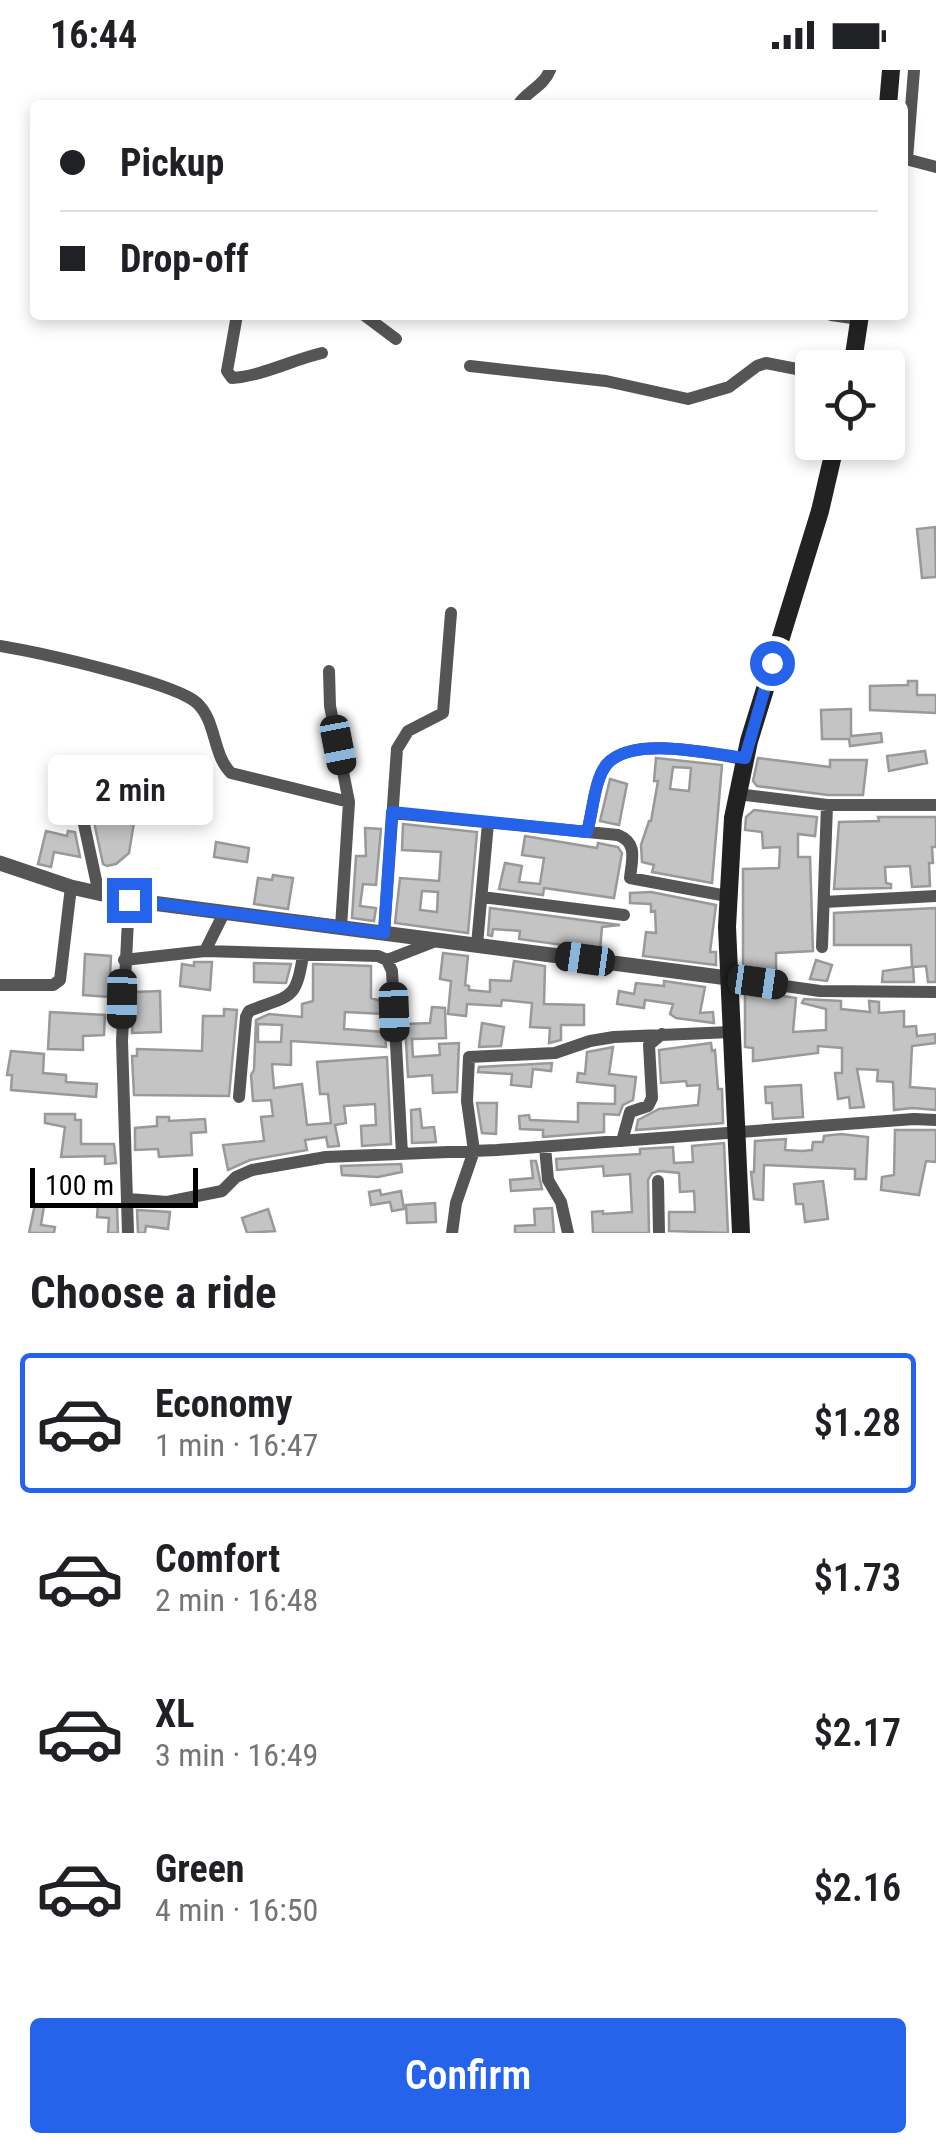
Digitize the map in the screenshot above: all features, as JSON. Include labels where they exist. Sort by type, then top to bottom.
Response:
[{"type":"main road","points":[[888,100],[891,70]]},
{"type":"main road","points":[[855,350],[860,320]]},
{"type":"main road","points":[[742,1233],[730,1032],[727,896],[738,794],[832,460]]},
{"type":"street","points":[[522,100],[542,84],[550,70]]},
{"type":"street","points":[[908,129],[914,70]]},
{"type":"street","points":[[908,160],[936,168]]},
{"type":"street","points":[[236,320],[227,371],[232,378],[322,354]]},
{"type":"street","points":[[371,320],[396,338]]},
{"type":"street","points":[[470,366],[555,374],[688,399],[729,387],[766,363],[795,369]]},
{"type":"street","points":[[384,933],[400,739],[444,713],[450,613]]},
{"type":"street","points":[[0,646],[106,671],[190,698],[206,717],[223,765],[231,773],[349,802]]},
{"type":"street","points":[[329,671],[330,706],[349,802],[341,927]]},
{"type":"street","points":[[587,832],[601,775],[618,756],[647,748],[745,758]]},
{"type":"street","points":[[73,773],[100,894]]},
{"type":"street","points":[[738,794],[827,804],[936,805]]},
{"type":"street","points":[[822,948],[827,804]]},
{"type":"street","points":[[392,812],[628,839],[633,848],[630,878],[727,896]]},
{"type":"street","points":[[478,945],[488,823]]},
{"type":"street","points":[[0,863],[71,887],[129,900],[820,991],[936,992]]},
{"type":"street","points":[[0,986],[53,985],[60,980],[71,887]]},
{"type":"street","points":[[824,902],[936,896]]},
{"type":"street","points":[[482,897],[624,915]]},
{"type":"street","points":[[128,1233],[122,1040],[129,900]]},
{"type":"street","points":[[205,950],[224,912]]},
{"type":"street","points":[[124,960],[205,950],[378,956],[388,960],[439,940]]},
{"type":"street","points":[[239,1097],[246,1017],[249,1011],[294,993],[303,954]]},
{"type":"street","points":[[388,960],[392,971],[402,1154]]},
{"type":"street","points":[[452,1233],[456,1204],[474,1152],[467,1101],[469,1057],[555,1053],[598,1039],[730,1032]]},
{"type":"street","points":[[622,1142],[630,1112],[648,1106],[652,1098],[649,1045],[662,1034]]},
{"type":"street","points":[[129,1199],[167,1202],[222,1190],[236,1177],[252,1170],[293,1162],[936,1120]]},
{"type":"street","points":[[545,1147],[548,1180],[560,1202],[568,1233]]},
{"type":"street","points":[[658,1181],[659,1233]]},
{"type":"building","points":[[935,527],[936,577],[922,578],[917,529]]},
{"type":"building","points":[[908,681],[917,681],[917,695],[936,695],[936,713],[870,710],[870,686],[908,685]]},
{"type":"building","points":[[851,709],[851,736],[881,733],[882,742],[850,746],[849,739],[822,739],[821,710]]},
{"type":"building","points":[[925,751],[927,763],[889,771],[887,756]]},
{"type":"building","points":[[656,758],[722,765],[712,883],[652,872],[654,865],[642,862],[641,845],[651,821],[658,781],[654,781]],"holes":[[[673,767],[691,768],[689,791],[670,789]]]},
{"type":"building","points":[[758,758],[830,767],[830,760],[867,760],[863,795],[757,786],[753,781]]},
{"type":"building","points":[[610,779],[627,784],[619,825],[600,821]]},
{"type":"building","points":[[108,796],[128,800],[136,810],[129,853],[107,866],[103,864],[91,808],[97,809]]},
{"type":"building","points":[[754,810],[817,817],[815,836],[798,834],[798,857],[810,857],[813,951],[776,953],[776,975],[766,970],[743,970],[743,869],[779,868],[780,847],[763,848],[762,832],[745,830],[746,817]]},
{"type":"building","points":[[878,817],[936,817],[930,886],[912,887],[910,866],[885,867],[886,883],[891,888],[834,889],[839,822],[879,821]]},
{"type":"building","points":[[403,824],[477,832],[468,933],[395,923],[400,878],[439,881],[441,852],[402,850]],"holes":[[[422,891],[438,892],[437,912],[420,910]]]},
{"type":"building","points":[[365,828],[381,829],[376,885],[363,884],[360,906],[376,908],[374,921],[352,918],[356,856],[366,856]]},
{"type":"building","points":[[46,831],[67,836],[68,831],[75,832],[80,857],[54,852],[51,867],[38,864]]},
{"type":"building","points":[[525,836],[597,848],[598,843],[618,847],[622,853],[614,898],[544,888],[543,895],[499,889],[505,863],[522,866],[519,882],[540,884],[544,858],[522,855]]},
{"type":"building","points":[[216,842],[249,848],[247,862],[214,857]]},
{"type":"building","points":[[273,875],[293,878],[288,909],[254,904],[258,878],[272,880]]},
{"type":"building","points":[[651,892],[716,905],[710,952],[716,952],[716,965],[643,956],[646,932],[656,933],[655,911],[651,912],[651,904],[630,903],[630,893]]},
{"type":"building","points":[[490,908],[620,925],[602,927],[600,950],[519,939],[520,931],[493,929],[492,936],[488,935]]},
{"type":"building","points":[[936,908],[936,982],[928,982],[926,966],[913,967],[914,982],[882,982],[883,971],[912,967],[911,945],[834,945],[834,913]]},
{"type":"building","points":[[443,953],[468,956],[465,985],[469,990],[490,992],[490,980],[511,981],[514,961],[545,966],[544,1004],[584,1005],[584,1025],[561,1025],[561,1040],[549,1043],[550,1028],[530,1027],[532,1003],[502,1000],[501,1006],[467,1004],[466,1016],[448,1014],[451,981],[440,979]]},
{"type":"building","points":[[85,954],[111,956],[109,997],[83,995]]},
{"type":"building","points":[[816,960],[832,965],[827,981],[810,979]]},
{"type":"building","points":[[194,962],[212,962],[210,990],[180,986],[182,964],[194,966]]},
{"type":"building","points":[[254,963],[291,964],[286,983],[254,982]]},
{"type":"building","points":[[313,964],[371,966],[371,998],[384,1002],[384,1014],[345,1012],[344,1029],[385,1032],[386,1047],[291,1041],[291,1065],[272,1064],[274,1088],[302,1084],[307,1125],[331,1123],[328,1094],[320,1094],[317,1062],[387,1057],[391,1144],[362,1146],[361,1126],[376,1125],[375,1104],[344,1106],[346,1123],[335,1125],[339,1146],[328,1147],[326,1137],[305,1140],[307,1150],[250,1160],[228,1170],[223,1145],[264,1141],[261,1117],[273,1116],[271,1100],[253,1101],[256,1020],[269,1014],[302,1017],[302,1004],[313,1001]],"holes":[[[258,1024],[282,1025],[281,1042],[258,1042]]]},
{"type":"building","points":[[664,981],[705,987],[700,1013],[713,1012],[714,1023],[676,1018],[670,1014],[673,1004],[645,1000],[644,1008],[617,1004],[619,991],[634,994],[636,983],[664,986]]},
{"type":"building","points":[[745,990],[796,998],[793,1032],[826,1030],[826,1009],[802,1003],[804,999],[841,1001],[841,1009],[870,1012],[869,1001],[879,1002],[879,1013],[904,1011],[904,1027],[916,1026],[917,1036],[935,1034],[936,1043],[912,1046],[910,1087],[936,1089],[936,1110],[894,1110],[893,1082],[877,1081],[878,1070],[857,1069],[864,1107],[850,1108],[849,1097],[838,1099],[835,1073],[842,1073],[842,1048],[818,1046],[818,1053],[753,1061],[753,1048],[745,1047]]},
{"type":"building","points":[[160,991],[161,1032],[132,1033],[134,992]]},
{"type":"building","points":[[432,1007],[445,1008],[446,1038],[412,1039],[413,1057],[440,1055],[439,1044],[459,1043],[457,1092],[433,1093],[432,1075],[408,1077],[405,1024],[430,1023]]},
{"type":"building","points":[[224,1009],[237,1010],[229,1096],[134,1095],[132,1056],[137,1056],[137,1049],[202,1051],[203,1016],[224,1016]]},
{"type":"building","points":[[50,1012],[105,1015],[104,1035],[83,1036],[83,1050],[48,1049]]},
{"type":"building","points":[[482,1023],[504,1027],[501,1046],[479,1047]]},
{"type":"building","points":[[711,1043],[718,1089],[722,1089],[723,1123],[636,1130],[638,1120],[659,1109],[698,1105],[700,1085],[687,1086],[686,1081],[661,1083],[659,1050]]},
{"type":"building","points":[[613,1047],[609,1074],[636,1077],[633,1100],[623,1105],[619,1115],[604,1114],[604,1132],[543,1137],[543,1130],[520,1129],[519,1116],[578,1122],[578,1103],[615,1104],[615,1086],[577,1082],[578,1073],[585,1074],[587,1052]]},
{"type":"building","points":[[11,1051],[44,1054],[43,1073],[66,1075],[66,1082],[97,1084],[96,1097],[11,1090],[12,1075],[7,1075]]},
{"type":"building","points":[[552,1063],[551,1071],[533,1069],[531,1087],[511,1085],[512,1074],[478,1072],[479,1067]]},
{"type":"building","points":[[801,1085],[803,1117],[773,1119],[765,1087]]},
{"type":"building","points":[[477,1103],[497,1103],[496,1134],[482,1133]]},
{"type":"building","points":[[420,1109],[422,1128],[434,1127],[436,1142],[412,1143],[411,1110]]},
{"type":"building","points":[[45,1114],[75,1114],[75,1120],[81,1120],[81,1144],[114,1144],[116,1163],[105,1164],[105,1156],[61,1157],[65,1127],[45,1123]]},
{"type":"building","points":[[157,1117],[169,1117],[169,1121],[205,1119],[206,1132],[191,1133],[192,1155],[159,1157],[158,1149],[135,1150],[135,1128],[157,1126]]},
{"type":"building","points":[[895,1130],[936,1130],[936,1162],[926,1161],[919,1195],[881,1190],[882,1177],[894,1175]]},
{"type":"building","points":[[824,1136],[868,1137],[866,1179],[855,1179],[855,1169],[764,1165],[763,1200],[754,1199],[751,1172],[755,1141],[786,1139],[785,1150],[802,1151],[812,1150],[813,1142],[823,1142]]},
{"type":"building","points":[[724,1143],[728,1233],[669,1231],[669,1212],[695,1212],[694,1191],[680,1192],[679,1173],[659,1171],[648,1180],[649,1233],[593,1233],[592,1212],[632,1212],[630,1174],[604,1176],[603,1166],[557,1170],[556,1159],[640,1154],[640,1149],[673,1147],[674,1163],[693,1162],[692,1146]]},
{"type":"building","points":[[531,1161],[536,1161],[542,1189],[511,1191],[510,1180],[533,1178]]},
{"type":"building","points":[[401,1164],[402,1172],[378,1177],[342,1175],[341,1166]]},
{"type":"building","points":[[823,1181],[828,1219],[805,1222],[803,1204],[796,1204],[794,1184]]},
{"type":"building","points":[[380,1190],[381,1195],[401,1191],[404,1209],[392,1211],[390,1202],[371,1205],[369,1192]]},
{"type":"building","points":[[435,1203],[436,1222],[407,1223],[406,1205]]},
{"type":"building","points":[[35,1204],[44,1206],[41,1225],[55,1227],[54,1233],[29,1233]]},
{"type":"building","points":[[98,1204],[117,1206],[118,1233],[108,1233],[109,1218],[97,1217]]},
{"type":"building","points":[[552,1208],[554,1233],[515,1233],[515,1226],[535,1225],[534,1209]]},
{"type":"building","points":[[268,1209],[275,1231],[247,1233],[242,1218]]},
{"type":"building","points":[[137,1210],[170,1212],[168,1229],[146,1226],[145,1233],[138,1233]]},
{"type":"route","points":[[129,900],[384,933],[392,812],[587,832],[601,775],[618,756],[647,748],[745,758],[772,663]]}]
